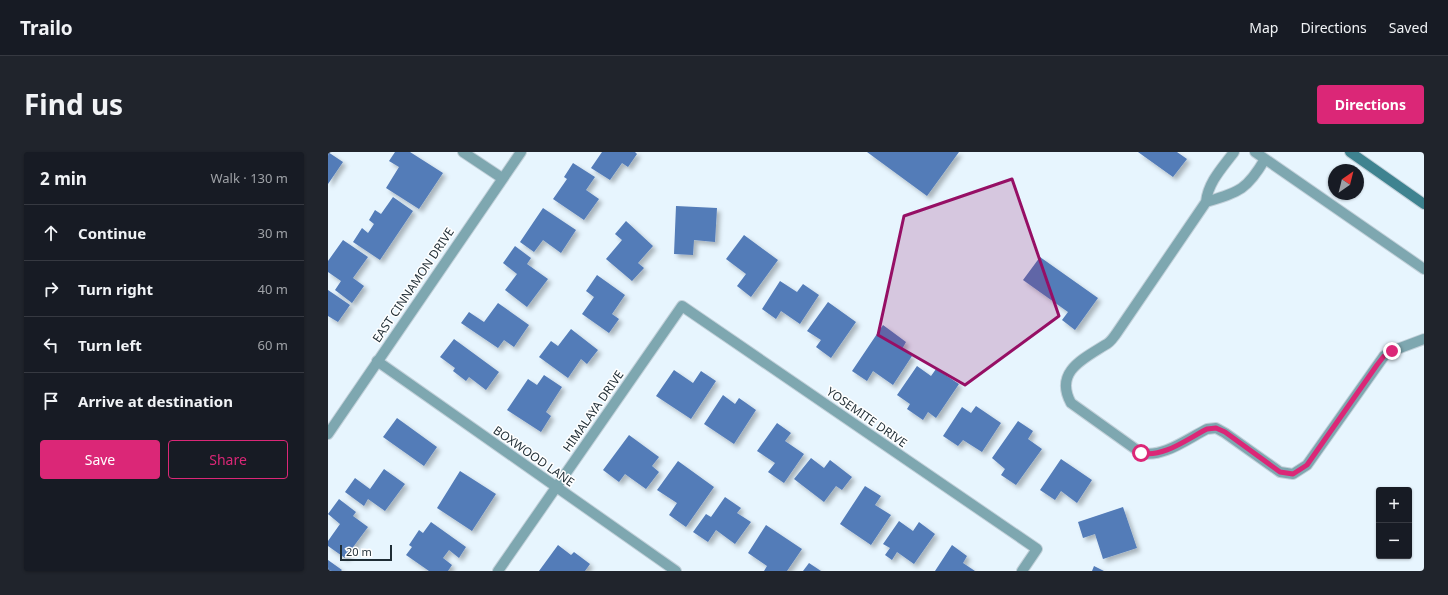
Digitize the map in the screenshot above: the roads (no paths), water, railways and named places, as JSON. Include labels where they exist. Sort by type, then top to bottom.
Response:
[{"type":"main road","points":[[1350,152],[1424,204]]},
{"type":"street","points":[[464,152],[502,178]]},
{"type":"street","name":"EAST CINNAMON DRIVE","points":[[328,434],[376,361],[520,152]]},
{"type":"street","points":[[1234,152],[1215,177],[1207,193],[1206,202],[1116,334],[1107,345],[1078,362],[1065,384],[1065,393],[1071,403],[1141,453],[1151,455],[1160,453],[1207,429],[1216,428],[1225,432],[1280,472],[1293,474],[1307,465],[1384,356],[1392,351],[1424,339]]},
{"type":"street","points":[[1255,152],[1424,269]]},
{"type":"street","points":[[1206,202],[1237,192],[1248,184],[1265,159]]},
{"type":"street","name":"HIMALAYA DRIVE","points":[[498,571],[682,306]]},
{"type":"street","name":"YOSEMITE DRIVE","points":[[682,306],[1037,549],[1022,571]]},
{"type":"street","name":"BOXWOOD LANE","points":[[376,361],[676,571]]}]
